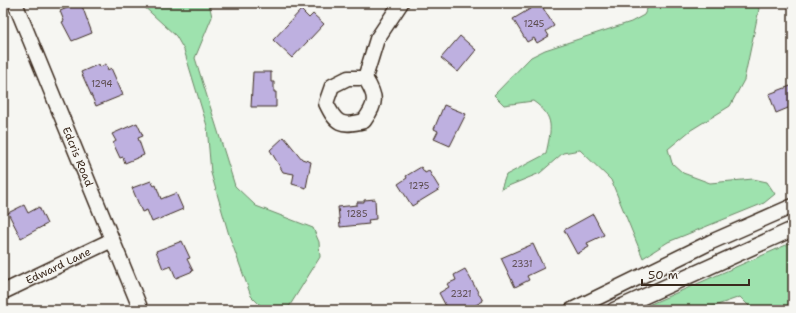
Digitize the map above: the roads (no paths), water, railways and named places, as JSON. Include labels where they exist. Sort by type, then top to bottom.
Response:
[{"type":"street","name":"Edcris Road","points":[[15,3],[141,310]]},
{"type":"street","points":[[365,78],[377,39],[401,3]]},
{"type":"street","points":[[572,310],[711,242],[793,206]]},
{"type":"street","points":[[614,310],[793,229]]},
{"type":"street","name":"Edward Lane","points":[[3,292],[112,240]]}]
